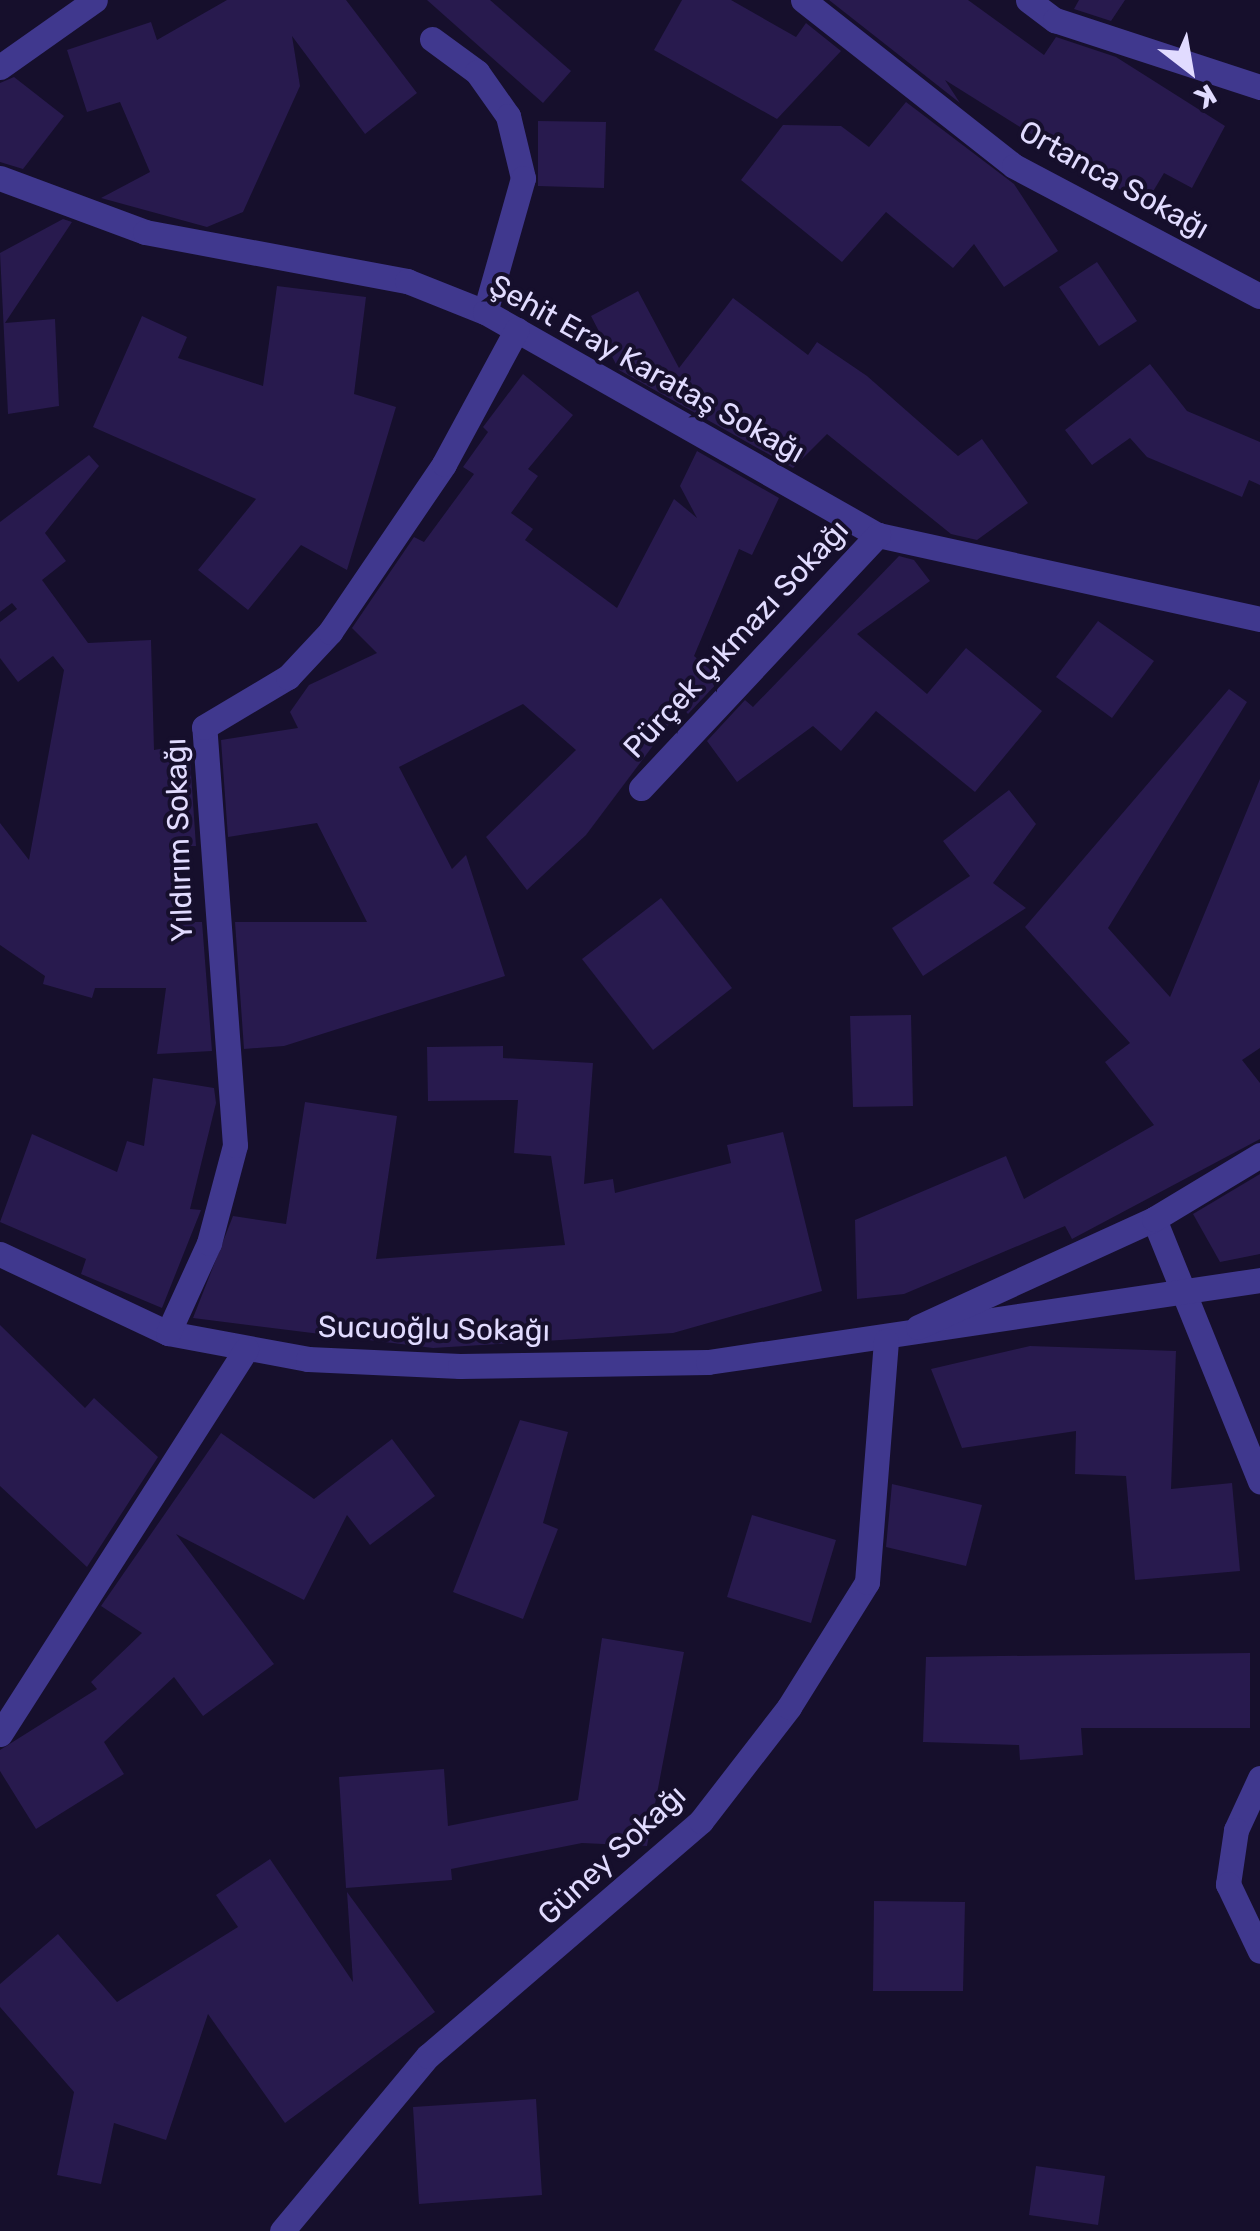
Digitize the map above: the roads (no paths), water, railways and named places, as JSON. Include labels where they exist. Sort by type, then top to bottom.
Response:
[{"type":"street","points":[[0,67],[95,0]]},
{"type":"street","name":"Ortanca Sokağı","points":[[803,0],[1014,166],[1260,296]]},
{"type":"street","points":[[1028,0],[1054,20],[1260,87]]},
{"type":"street","points":[[432,39],[477,72],[508,116],[523,178],[485,312]]},
{"type":"street","name":"Şehit Eray Karataş Sokağı","points":[[0,178],[145,232],[407,281],[485,312],[878,535],[1260,619]]},
{"type":"street","name":"Yıldırım Sokağı","points":[[168,1333],[209,1243],[235,1145],[204,727],[288,676],[330,632],[444,464],[517,329]]},
{"type":"street","name":"Pürçek Çıkmazı Sokağı","points":[[641,788],[878,535]]},
{"type":"street","name":"Sucuoğlu Sokağı","points":[[886,1341],[1154,1219],[1260,1155]]},
{"type":"street","points":[[1154,1219],[1260,1481]]},
{"type":"street","name":"Sucuoğlu Sokağı","points":[[0,1254],[168,1333],[246,1349],[460,1366],[708,1362],[886,1341],[1260,1280]]},
{"type":"street","name":"Güney Sokağı","points":[[282,2231],[428,2056],[701,1821],[789,1707],[867,1582],[886,1341]]},
{"type":"street","points":[[0,1734],[246,1349]]},
{"type":"street","points":[[1260,1778],[1236,1830],[1228,1884],[1260,1952]]}]
